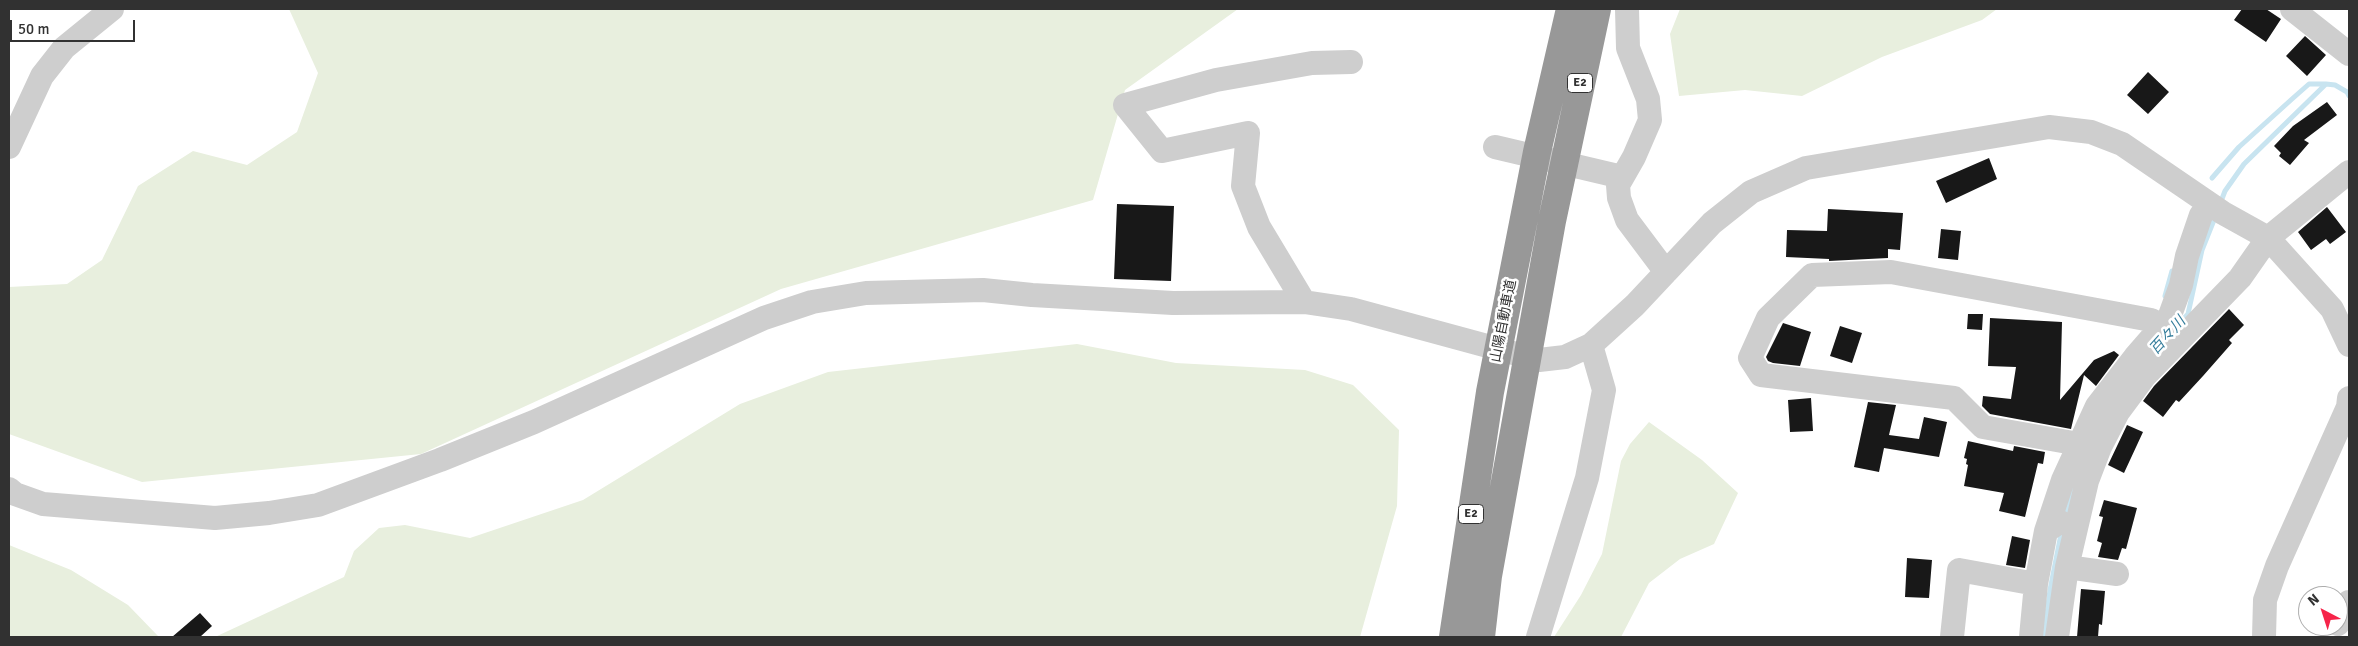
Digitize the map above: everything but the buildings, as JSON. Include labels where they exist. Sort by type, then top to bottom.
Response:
[{"type":"highway","name":"山陽自動車道","points":[[1454,637],[1490,392],[1537,152],[1570,9]]},
{"type":"highway","name":"山陽自動車道","points":[[1482,637],[1488,576],[1519,398],[1552,221],[1588,44],[1597,9]]},
{"type":"street","points":[[9,147],[42,76],[64,48],[112,9]]},
{"type":"street","points":[[1627,9],[1628,48],[1648,99],[1650,120],[1634,157],[1618,185],[1619,198],[1627,220],[1666,272]]},
{"type":"street","points":[[2292,9],[2349,54]]},
{"type":"street","points":[[1304,302],[1259,226],[1243,186],[1248,133],[1162,151],[1125,106],[1216,80],[1312,63],[1351,62]]},
{"type":"street","points":[[9,489],[15,494],[43,504],[215,518],[318,506],[534,422],[764,318],[812,302],[866,293],[983,290],[1032,296],[1173,303],[1304,302],[1351,309],[1539,360],[1564,357],[1591,345],[1666,272],[1712,223],[1751,192],[1806,168],[2049,127],[2091,132],[2122,144],[2215,208],[2268,238],[2332,309],[2349,345]]},
{"type":"street","points":[[1495,147],[1622,178]]},
{"type":"street","points":[[2031,637],[2030,583],[2049,529],[2074,443],[2097,406],[2135,358],[2169,325],[2240,278],[2268,238],[2349,172]]},
{"type":"street","points":[[2057,637],[2078,510],[2087,481],[2100,447],[2118,412],[2144,377],[2169,325],[2181,285],[2187,256],[2201,215],[2215,208]]},
{"type":"street","points":[[2074,443],[1983,426],[1954,398],[1761,376],[1750,358],[1768,318],[1812,274],[1891,272],[2169,325]]},
{"type":"street","points":[[1538,637],[1586,478],[1604,390],[1591,345]]},
{"type":"street","points":[[2264,637],[2265,600],[2277,566],[2348,407],[2349,398]]},
{"type":"street","points":[[2049,529],[2078,510]]},
{"type":"street","points":[[2067,568],[2117,574]]},
{"type":"street","points":[[1952,637],[1959,570],[2030,583]]},
{"type":"green space","points":[[289,9],[1238,9],[1125,90],[1093,200],[781,289],[421,454],[142,482],[9,434],[9,287],[67,284],[102,260],[138,186],[193,151],[247,165],[297,132],[318,73]]},
{"type":"green space","points":[[1680,9],[1997,9],[1982,20],[1882,57],[1802,96],[1745,90],[1679,96],[1670,34]]},
{"type":"green space","points":[[1077,344],[1176,363],[1305,370],[1353,385],[1399,430],[1397,506],[1360,637],[215,637],[344,577],[354,551],[379,528],[405,525],[470,538],[583,500],[740,404],[828,372]]},
{"type":"green space","points":[[1649,422],[1702,460],[1738,493],[1714,544],[1680,559],[1649,583],[1621,637],[1554,637],[1581,595],[1602,554],[1621,461],[1630,444]]},
{"type":"green space","points":[[9,545],[71,570],[128,605],[159,637],[9,637]]},
{"type":"waterway","points":[[2212,178],[2239,147],[2309,84],[2326,84]]},
{"type":"waterway","name":"百々川","points":[[2220,204],[2225,191],[2244,164],[2326,84],[2335,85],[2347,92],[2349,96]]},
{"type":"waterway","name":"百々川","points":[[2176,327],[2188,314],[2202,250],[2216,215]]},
{"type":"waterway","points":[[2165,296],[2172,271]]},
{"type":"waterway","name":"百々川","points":[[2065,519],[2075,484]]},
{"type":"waterway","name":"百々川","points":[[2044,637],[2050,590],[2062,529]]}]
